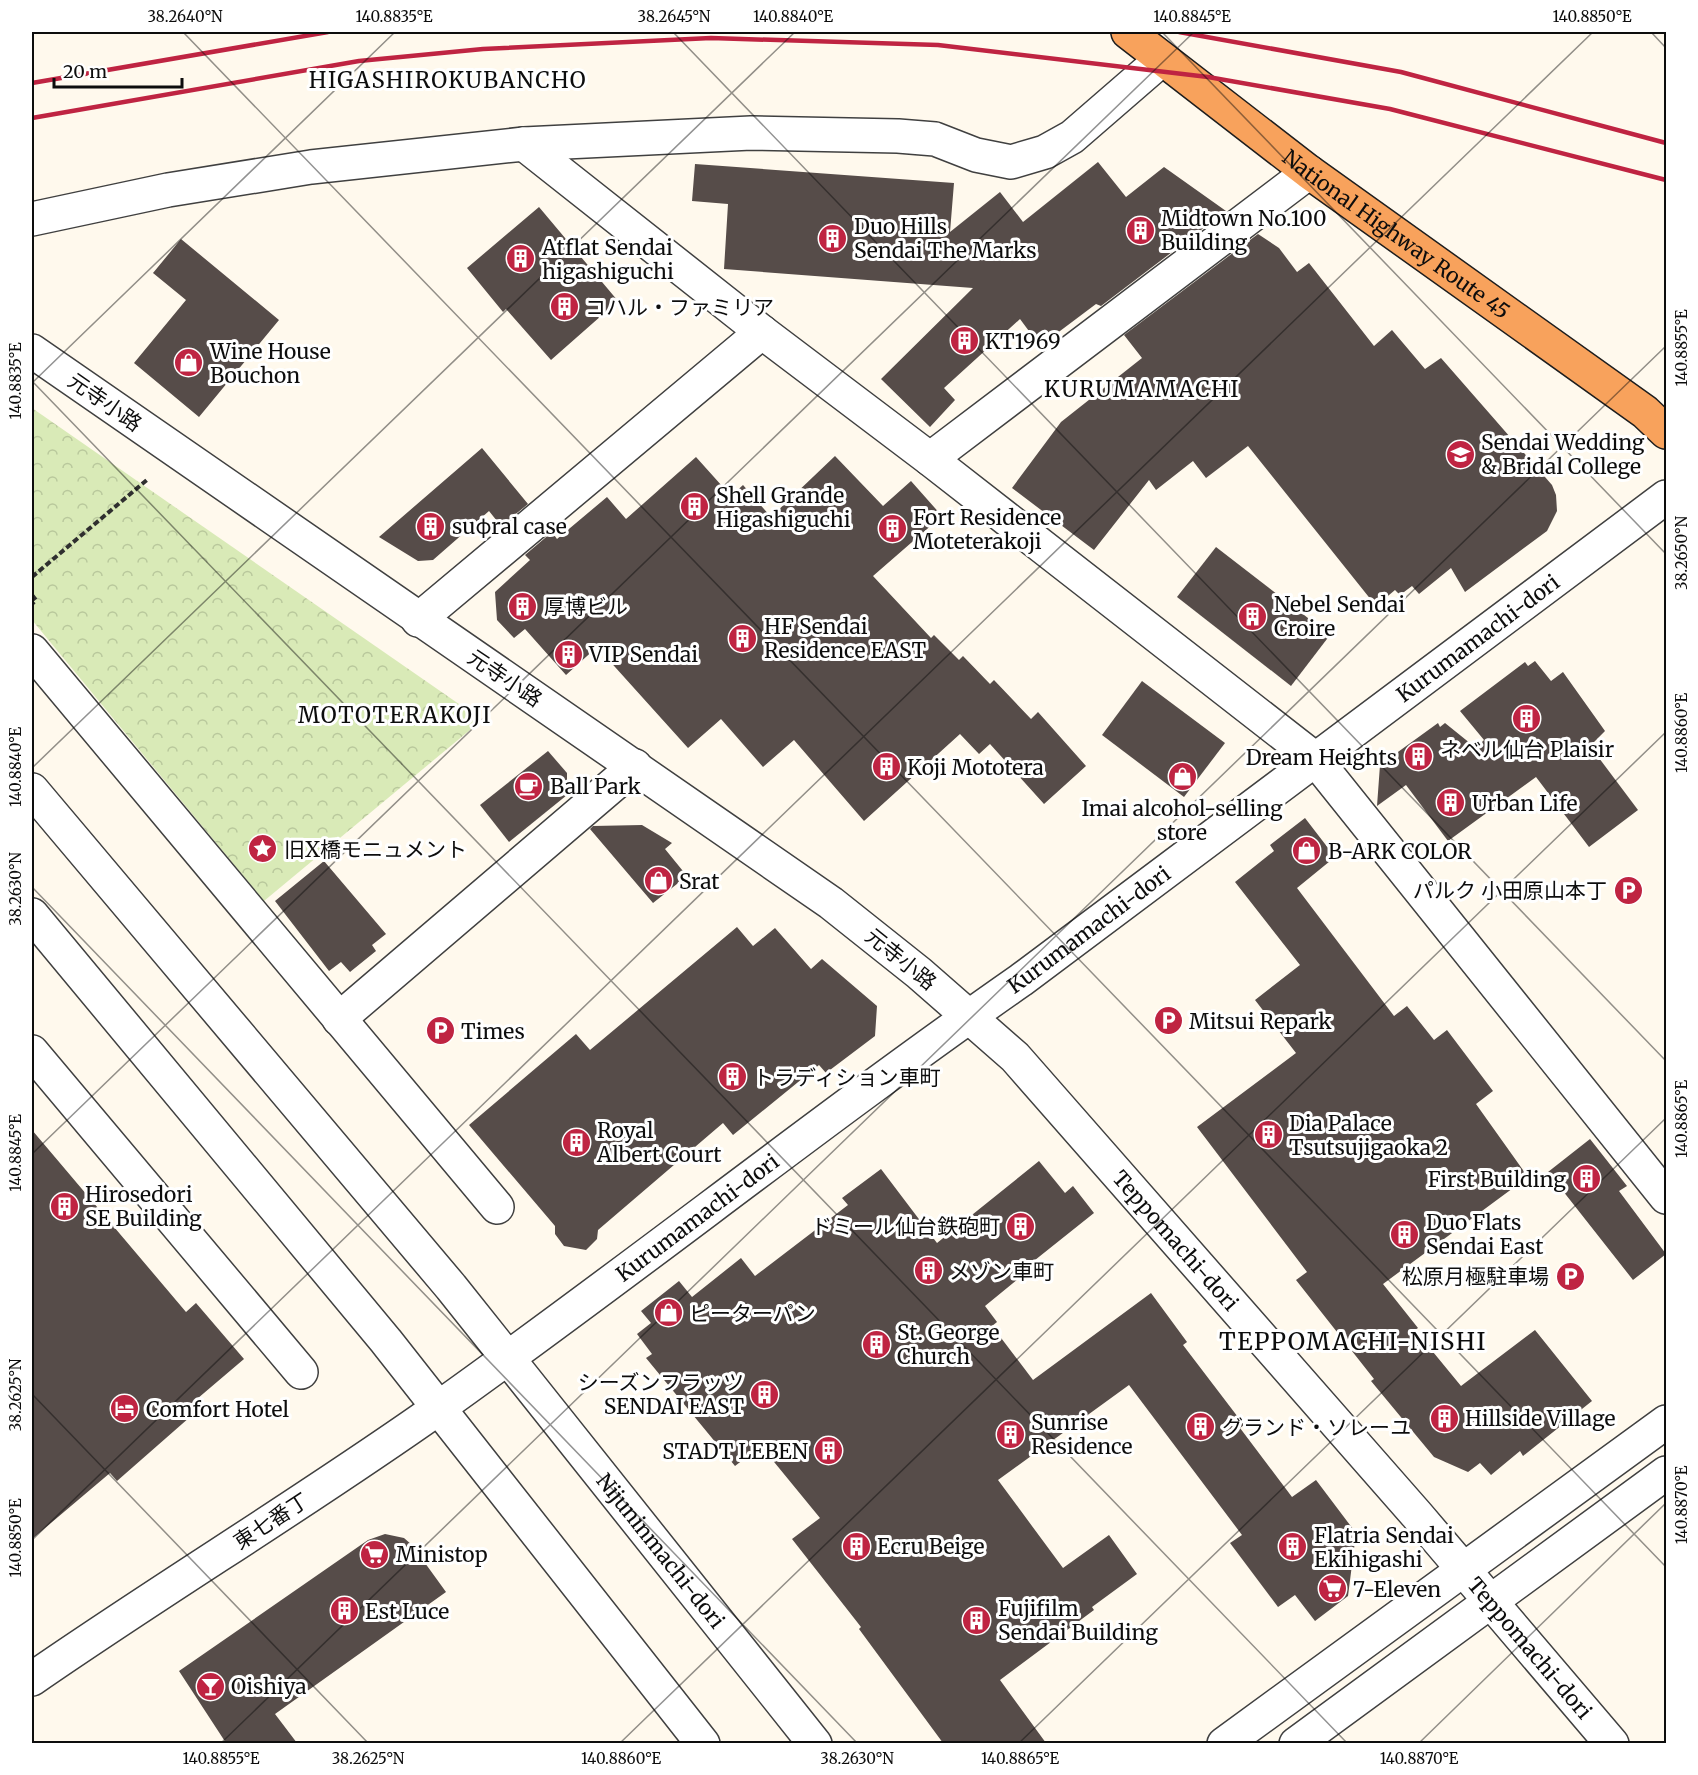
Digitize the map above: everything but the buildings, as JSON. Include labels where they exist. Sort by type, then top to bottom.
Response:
[{"type":"highway","name":"National Highway Route 45","points":[[1128,32],[1309,172],[1645,412],[1666,432]]},
{"type":"street","points":[[32,219],[168,190],[312,167],[524,144],[751,133],[898,136],[935,139],[976,155],[1011,162],[1045,152],[1072,137],[1162,59]]},
{"type":"street","points":[[524,144],[762,332],[930,459],[1315,759],[1666,1197]]},
{"type":"street","points":[[930,459],[1309,172]]},
{"type":"street","points":[[418,620],[762,332]]},
{"type":"street","name":"元寺小路","points":[[32,351],[418,620],[831,903],[970,1016]]},
{"type":"street","name":"Kurumamachi-dori","points":[[507,1357],[970,1016],[1666,497]]},
{"type":"street","points":[[32,651],[497,1207]]},
{"type":"street","points":[[339,1019],[634,766]]},
{"type":"street","name":"Nijuninmachi-dori","points":[[32,789],[443,1278],[815,1743]]},
{"type":"street","points":[[32,915],[438,1408],[703,1743]]},
{"type":"street","name":"Teppomachi-dori","points":[[970,1016],[1015,1058],[1612,1743]]},
{"type":"street","points":[[32,1052],[301,1372]]},
{"type":"street","name":"東七番丁","points":[[32,1679],[354,1467],[507,1357]]},
{"type":"street","points":[[1224,1743],[1666,1422]]},
{"type":"street","points":[[1296,1743],[1666,1473]]},
{"type":"path","points":[[32,577],[151,477]]},
{"type":"path","points":[[32,595],[36,600],[32,604]]},
{"type":"green space","points":[[32,408],[482,720],[264,901],[32,620]]},
{"type":"railway","points":[[32,83],[328,32]]},
{"type":"railway","points":[[1179,32],[1401,72],[1666,143]]},
{"type":"railway","points":[[32,118],[359,61],[483,49],[711,38],[938,45],[1208,77],[1390,109],[1666,180]]},
{"type":"place","name":"Midtown No.100 Building","points":[[1140,230]]},
{"type":"place","name":"Duo Hills Sendai The Marks","points":[[833,238]]},
{"type":"place","name":"Atflat Sendai higashiguchi","points":[[521,259]]},
{"type":"place","name":"コハル・ファミリア","points":[[564,307]]},
{"type":"place","name":"KT1969","points":[[964,341]]},
{"type":"place","name":"Wine House Bouchon","points":[[189,363]]},
{"type":"place","name":"Sendai Wedding & Bridal College","points":[[1460,454]]},
{"type":"place","name":"Shell Grande Higashiguchi","points":[[695,507]]},
{"type":"place","name":"suφral case","points":[[431,526]]},
{"type":"place","name":"Fort Residence Moteterakoji","points":[[892,529]]},
{"type":"place","name":"厚博ビル","points":[[523,606]]},
{"type":"place","name":"Nebel Sendai Croire","points":[[1253,616]]},
{"type":"place","name":"HF Sendai Residence EAST","points":[[743,638]]},
{"type":"place","name":"VIP Sendai","points":[[568,654]]},
{"type":"place","name":"ネベル仙台 Plaisir","points":[[1527,718]]},
{"type":"place","name":"Dream Heights","points":[[1418,757]]},
{"type":"place","name":"Koji Mototera","points":[[886,767]]},
{"type":"place","name":"Imai alcohol-selling store","points":[[1182,777]]},
{"type":"place","name":"Ball Park","points":[[529,786]]},
{"type":"place","name":"Urban Life","points":[[1451,803]]},
{"type":"place","name":"旧X橋モニュメント","points":[[263,849]]},
{"type":"place","name":"B-ARK COLOR","points":[[1307,851]]},
{"type":"place","name":"Srat","points":[[658,881]]},
{"type":"place","name":"パルク 小田原山本丁","points":[[1628,890]]},
{"type":"place","name":"Mitsui Repark","points":[[1168,1021]]},
{"type":"place","name":"Times","points":[[440,1031]]},
{"type":"place","name":"トラディション車町","points":[[732,1077]]},
{"type":"place","name":"Dia Palace Tsutsujigaoka 2","points":[[1268,1135]]},
{"type":"place","name":"Royal Albert Court","points":[[576,1142]]},
{"type":"place","name":"First Building","points":[[1587,1179]]},
{"type":"place","name":"Hirosedori SE Building","points":[[64,1206]]},
{"type":"place","name":"ドミール仙台鉄砲町","points":[[1021,1226]]},
{"type":"place","name":"Duo Flats Sendai East","points":[[1405,1234]]},
{"type":"place","name":"メゾン車町","points":[[928,1271]]},
{"type":"place","name":"松原月極駐車場","points":[[1570,1276]]},
{"type":"place","name":"ピーターパン","points":[[668,1313]]},
{"type":"place","name":"St. George Church","points":[[876,1344]]},
{"type":"place","name":"シーズンフラッツ SENDAI EAST","points":[[765,1394]]},
{"type":"place","name":"Comfort Hotel","points":[[125,1409]]},
{"type":"place","name":"Hillside Village","points":[[1444,1418]]},
{"type":"place","name":"グランド・ソレーユ","points":[[1201,1427]]},
{"type":"place","name":"Sunrise Residence","points":[[1010,1434]]},
{"type":"place","name":"STADT LEBEN","points":[[829,1451]]},
{"type":"place","name":"Ecru Beige","points":[[856,1546]]},
{"type":"place","name":"Flatria Sendai Ekihigashi","points":[[1293,1547]]},
{"type":"place","name":"Ministop","points":[[375,1554]]},
{"type":"place","name":"7-Eleven","points":[[1332,1589]]},
{"type":"place","name":"Est Luce","points":[[344,1611]]},
{"type":"place","name":"Fujifilm Sendai Building","points":[[977,1620]]},
{"type":"place","name":"Oishiya","points":[[210,1686]]},
{"type":"district","name":"HIGASHIROKUBANCHO","points":[[448,80]]},
{"type":"district","name":"KURUMAMACHI","points":[[1142,389]]},
{"type":"district","name":"MOTOTERAKOJI","points":[[395,715]]},
{"type":"district","name":"TEPPOMACHI-NISHI","points":[[1353,1341]]}]
